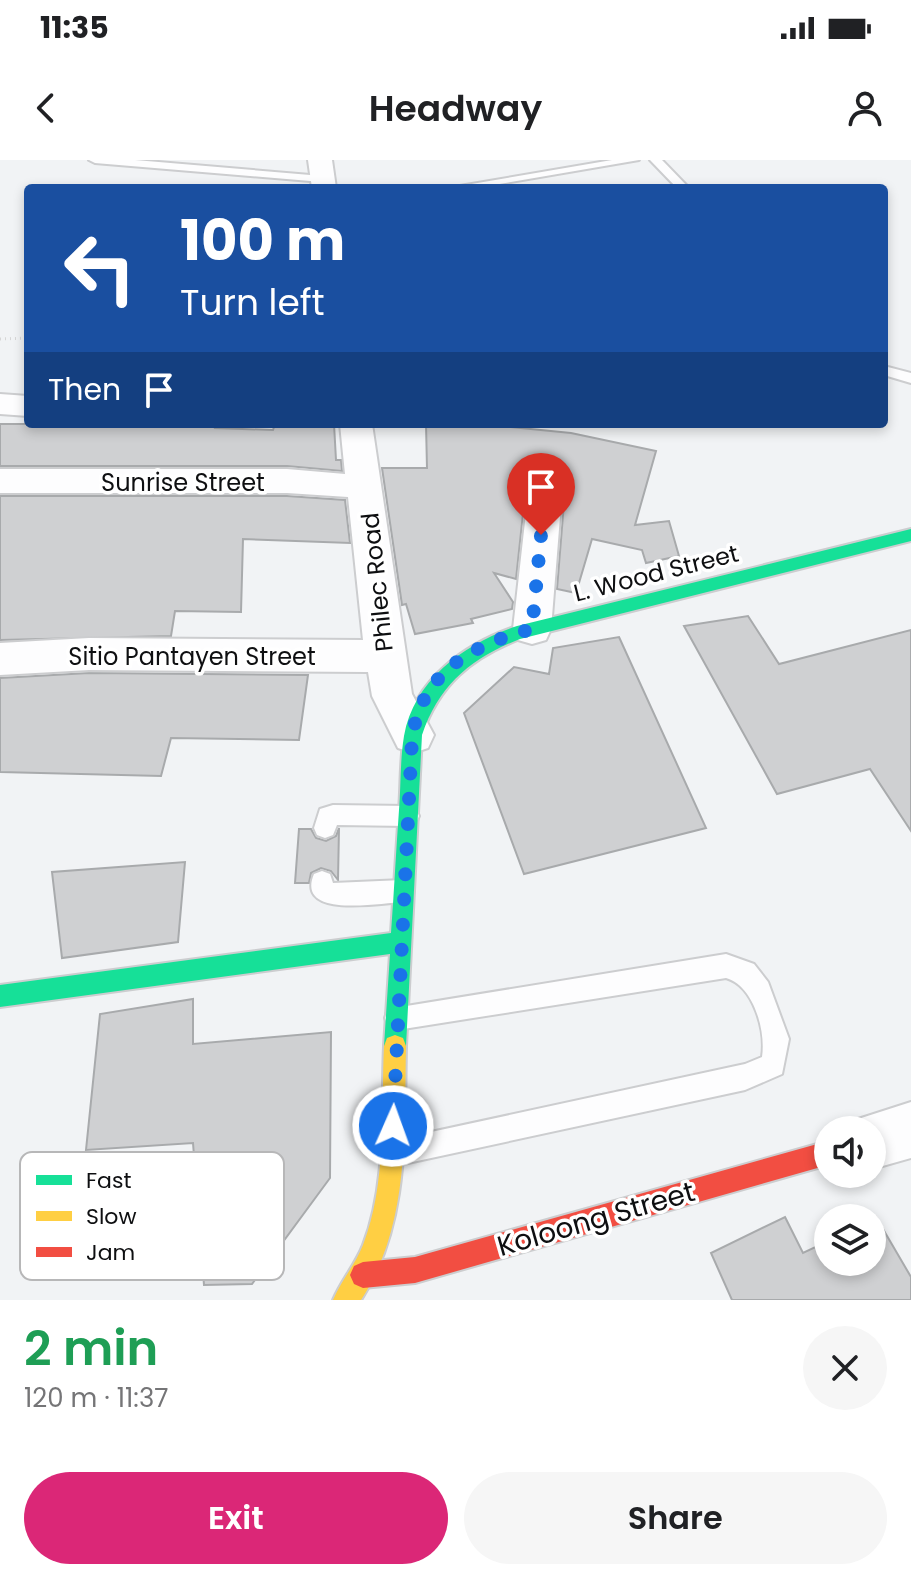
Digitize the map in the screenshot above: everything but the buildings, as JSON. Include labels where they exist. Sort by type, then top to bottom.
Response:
[{"type":"main road","name":"L. Wood Street","points":[[346,1300],[363,1275],[382,1224],[392,1153],[400,942],[413,735],[426,695],[448,666],[497,639],[911,535]]},
{"type":"main road","points":[[0,996],[400,942]]},
{"type":"main road","name":"Koloong Street","points":[[363,1275],[415,1270],[814,1157]]},
{"type":"street","points":[[0,404],[24,406]]},
{"type":"street","name":"Philec Road","points":[[357,428],[367,487],[392,696],[413,735]]},
{"type":"street","name":"Sunrise Street","points":[[0,481],[287,481],[367,487]]},
{"type":"street","points":[[532,629],[544,504]]},
{"type":"street","name":"Sitio Pantayen Street","points":[[0,659],[89,654],[385,656]]},
{"type":"street","points":[[886,1137],[911,1130]]},
{"type":"lane","points":[[95,160],[322,176]]},
{"type":"lane","points":[[480,184],[633,160]]},
{"type":"lane","points":[[656,160],[679,184]]},
{"type":"lane","points":[[888,371],[911,378]]},
{"type":"lane","points":[[325,828],[328,816],[333,815],[408,816]]},
{"type":"lane","points":[[322,882],[322,889],[328,894],[403,891]]},
{"type":"lane","points":[[392,1153],[745,1077],[773,1065],[777,1039],[759,991],[746,972],[726,966],[397,1018]]},
{"type":"path","points":[[0,339],[24,338]]},
{"type":"traffic: fast","points":[[395,1046],[413,735],[428,698],[451,670],[480,649],[517,633],[911,535]]},
{"type":"traffic: fast","points":[[0,996],[400,942]]},
{"type":"traffic: slow","points":[[346,1300],[364,1273],[385,1212],[390,1179],[395,1046]]},
{"type":"traffic: jam","points":[[363,1275],[415,1270],[814,1157]]},
{"type":"route","points":[[393,1126],[400,942],[412,739],[417,716],[433,683],[448,666],[472,650],[532,629],[541,535]]}]
